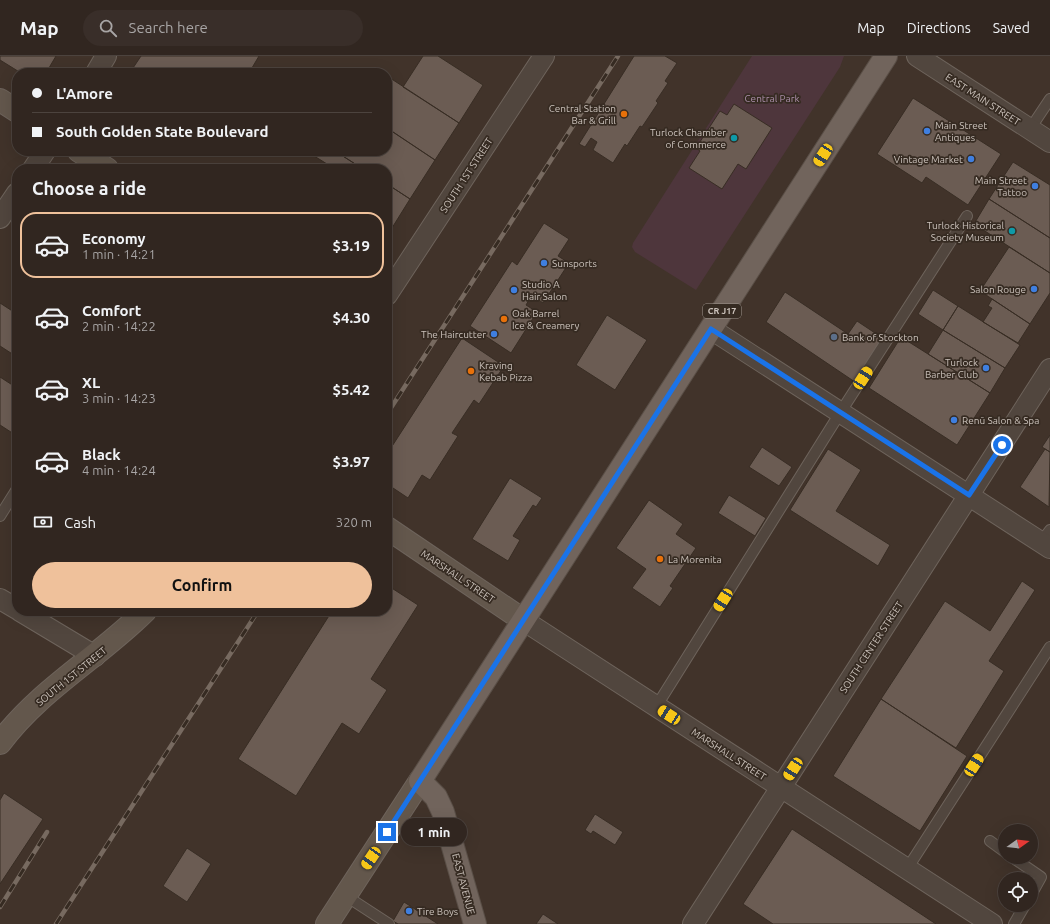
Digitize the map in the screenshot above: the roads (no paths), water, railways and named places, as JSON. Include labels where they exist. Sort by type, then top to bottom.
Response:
[{"type":"main road","name":"CR J17","points":[[420,781],[886,56]]},
{"type":"main road","name":"EAST AVENUE","points":[[420,781],[436,797],[443,812],[475,924]]},
{"type":"street","points":[[99,68],[106,56]]},
{"type":"street","name":"SOUTH 1ST STREET","points":[[392,287],[544,56]]},
{"type":"street","name":"EAST MAIN STREET","points":[[917,56],[1050,142]]},
{"type":"street","points":[[0,100],[12,108]]},
{"type":"street","points":[[87,156],[99,164]]},
{"type":"street","points":[[0,218],[12,200]]},
{"type":"street","points":[[711,329],[969,495],[1047,540]]},
{"type":"street","name":"SOUTH CENTER STREET","points":[[693,924],[1049,372]]},
{"type":"street","name":"MARSHALL STREET","points":[[392,531],[523,620],[992,924]]},
{"type":"street","points":[[0,599],[12,606]]},
{"type":"street","points":[[28,616],[94,656]]},
{"type":"street","name":"SOUTH 1ST STREET","points":[[0,744],[17,723],[41,699],[126,630],[140,616]]},
{"type":"street","points":[[327,924],[420,781]]},
{"type":"lane","points":[[1030,129],[1050,99]]},
{"type":"lane","points":[[656,707],[840,413],[967,216]]},
{"type":"lane","points":[[0,516],[12,497]]},
{"type":"lane","points":[[907,869],[1050,647]]},
{"type":"lane","points":[[990,841],[998,847]]},
{"type":"lane","points":[[1022,864],[1034,872]]},
{"type":"lane","points":[[346,896],[389,924]]},
{"type":"lane","points":[[1014,924],[1021,912]]},
{"type":"railway","points":[[392,406],[618,56]]},
{"type":"railway","points":[[56,924],[255,616]]},
{"type":"railway","points":[[0,907],[47,832]]},
{"type":"place","name":"Central Station Bar & Grill","points":[[624,114]]},
{"type":"place","name":"Main Street Antiques","points":[[927,131]]},
{"type":"place","name":"Turlock Chamber of Commerce","points":[[734,138]]},
{"type":"place","name":"Vintage Market","points":[[971,159]]},
{"type":"place","name":"Main Street Tattoo","points":[[1035,186]]},
{"type":"place","name":"Turlock Historical Society Museum","points":[[1012,231]]},
{"type":"place","name":"Sunsports","points":[[544,263]]},
{"type":"place","name":"Salon Rouge","points":[[1034,289]]},
{"type":"place","name":"Studio A Hair Salon","points":[[514,290]]},
{"type":"place","name":"Oak Barrel Ice & Creamery","points":[[504,319]]},
{"type":"place","name":"The Haircutter","points":[[494,334]]},
{"type":"place","name":"Bank of Stockton","points":[[834,337]]},
{"type":"place","name":"Turlock Barber Club","points":[[986,368]]},
{"type":"place","name":"Kraving Kebab Pizza","points":[[471,371]]},
{"type":"place","name":"Renū Salon & Spa","points":[[954,420]]},
{"type":"place","name":"La Morenita","points":[[660,559]]},
{"type":"place","name":"Tire Boys","points":[[409,911]]},
{"type":"park label","name":"Central Park","points":[[772,98]]}]
